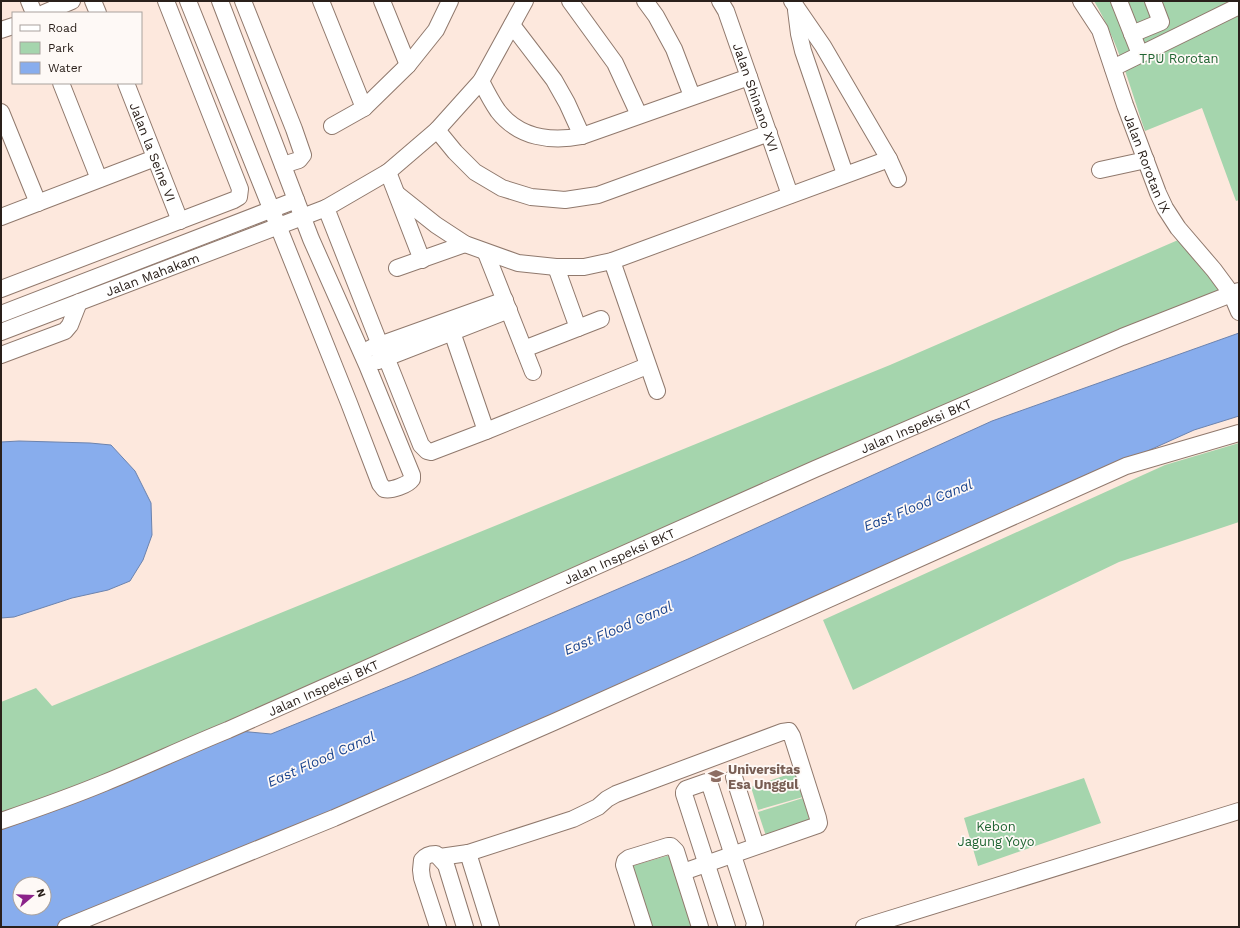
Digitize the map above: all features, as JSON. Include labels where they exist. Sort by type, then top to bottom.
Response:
[{"type":"street","points":[[29,1],[34,12]]},
{"type":"street","points":[[46,12],[72,1]]},
{"type":"street","points":[[93,1],[98,12]]},
{"type":"street","points":[[1,290],[234,200],[239,196],[240,189],[166,1]]},
{"type":"street","points":[[188,1],[380,484],[384,489],[390,490],[411,481],[413,476],[364,358],[311,239],[304,217],[296,200],[220,1]]},
{"type":"street","points":[[243,1],[303,155],[299,160],[283,165]]},
{"type":"street","points":[[321,1],[364,108]]},
{"type":"street","points":[[382,1],[408,65]]},
{"type":"street","points":[[332,126],[364,108],[408,65],[436,30],[450,1]]},
{"type":"street","name":"Jalan Mahakam","points":[[1,332],[326,208],[388,172],[437,130],[481,81],[525,1]]},
{"type":"street","points":[[570,1],[615,63],[639,115]]},
{"type":"street","points":[[645,1],[656,16],[674,49],[692,96]]},
{"type":"street","name":"Jalan Shinano XVI","points":[[720,1],[726,11],[790,195]]},
{"type":"street","name":"Jalan Rorotan IX","points":[[1081,1],[1100,30],[1125,105],[1158,193],[1175,224],[1214,270],[1236,300]]},
{"type":"street","points":[[1119,1],[1140,54]]},
{"type":"street","points":[[1132,34],[1161,22],[1153,1]]},
{"type":"street","points":[[794,4],[823,46],[889,159],[898,179]]},
{"type":"street","points":[[794,4],[802,46],[845,174]]},
{"type":"street","points":[[1113,68],[1239,6]]},
{"type":"street","points":[[512,25],[554,80],[567,102],[582,136]]},
{"type":"street","points":[[1,30],[12,26]]},
{"type":"street","points":[[481,81],[498,111],[517,128],[539,138],[566,139],[582,136],[749,77]]},
{"type":"street","points":[[61,84],[99,179]]},
{"type":"street","name":"Jalan la Seine VI","points":[[126,84],[180,221]]},
{"type":"street","points":[[1,112],[38,203]]},
{"type":"street","points":[[437,130],[455,152],[475,172],[502,188],[531,197],[565,200],[598,195],[768,133]]},
{"type":"street","points":[[1,217],[155,158]]},
{"type":"street","points":[[397,194],[436,225],[465,244],[518,263],[556,267],[584,267],[612,261],[889,159]]},
{"type":"street","points":[[1100,170],[1146,160]]},
{"type":"street","points":[[388,172],[422,260]]},
{"type":"street","name":"Jalan Mahakam","points":[[1,314],[296,200]]},
{"type":"street","points":[[326,208],[387,350],[421,445],[427,451],[435,450],[486,431],[647,366]]},
{"type":"street","points":[[397,268],[465,244]]},
{"type":"street","points":[[486,252],[532,372]]},
{"type":"street","points":[[612,261],[647,366],[657,391]]},
{"type":"street","points":[[556,267],[578,328]]},
{"type":"street","name":"Jalan Inspeksi BKT","points":[[1,821],[62,800],[228,730],[815,469],[1122,337],[1236,300]]},
{"type":"street","points":[[1,355],[65,331],[70,325],[78,302]]},
{"type":"street","points":[[387,350],[452,332],[507,305]]},
{"type":"street","points":[[364,358],[507,305]]},
{"type":"street","points":[[524,350],[601,319]]},
{"type":"street","points":[[452,332],[486,431]]},
{"type":"street","points":[[66,927],[334,818],[1126,466],[1239,433]]},
{"type":"street","points":[[440,857],[468,853],[573,819],[598,807],[607,799],[616,794],[782,732],[789,731],[792,736],[819,823],[815,827],[683,872]]},
{"type":"street","points":[[734,777],[756,846]]},
{"type":"street","points":[[728,927],[706,864],[684,792],[686,789],[706,782],[709,782],[710,785],[755,923],[754,927]]},
{"type":"street","points":[[864,927],[1239,811]]},
{"type":"street","points":[[644,927],[624,865],[625,861],[629,858],[668,846],[671,846],[676,851],[700,927]]},
{"type":"street","points":[[468,853],[491,927]]},
{"type":"street","points":[[438,927],[422,878],[421,864],[424,858],[431,854],[436,854],[446,865],[465,927]]},
{"type":"green space","name":"TPU Rorotan","points":[[1094,1],[1239,1],[1239,200],[1236,201],[1202,108],[1145,131],[1117,48]]},
{"type":"green space","points":[[1185,237],[1231,293],[1,821],[1,702],[36,688],[52,706],[890,365]]},
{"type":"green space","points":[[1239,443],[1239,522],[1119,562],[853,690],[823,620],[1165,465]]},
{"type":"green space","points":[[795,772],[803,797],[758,810],[751,787]]},
{"type":"green space","name":"Kebon Jagung Yoyo","points":[[1084,778],[1101,823],[978,866],[964,818]]},
{"type":"green space","points":[[803,798],[810,822],[766,836],[758,812]]},
{"type":"green space","points":[[670,855],[693,927],[651,927],[632,866]]},
{"type":"water","name":"East Flood Canal","points":[[1239,333],[1239,416],[1194,430],[512,738],[64,927],[1,927],[1,820],[228,730],[271,734],[412,677],[688,559],[992,421]]},
{"type":"water","points":[[19,441],[111,445],[135,471],[151,503],[152,535],[143,560],[130,581],[108,590],[72,598],[14,617],[1,618],[1,442]]},
{"type":"place","name":"Universitas Esa Unggul","points":[[716,776]]}]
